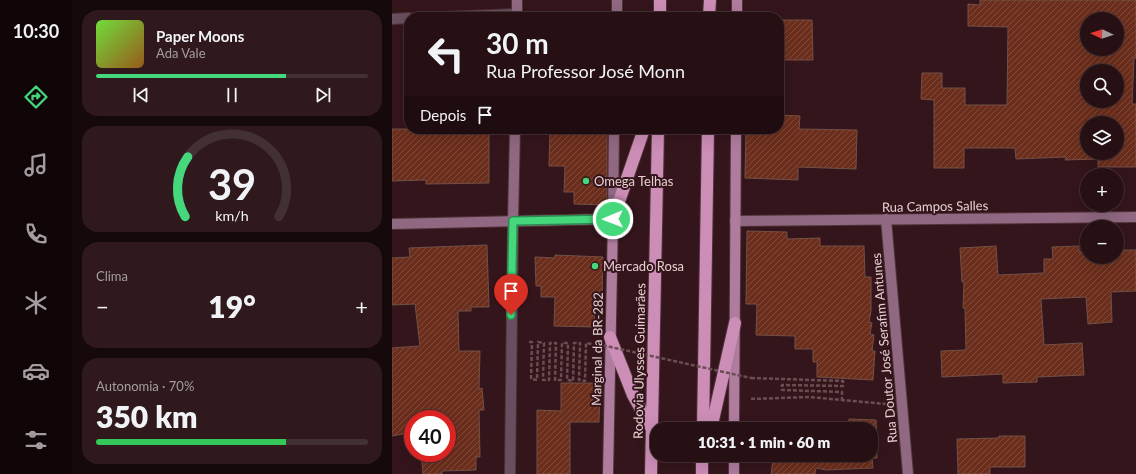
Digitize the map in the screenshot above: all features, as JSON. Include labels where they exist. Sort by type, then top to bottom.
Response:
[{"type":"highway","points":[[660,0],[660,12]]},
{"type":"highway","points":[[709,12],[710,0]]},
{"type":"highway","points":[[613,219],[642,134]]},
{"type":"highway","name":"Rodovia Ulysses Guimarães","points":[[652,422],[658,134]]},
{"type":"highway","points":[[703,422],[708,134]]},
{"type":"highway","points":[[713,422],[735,323]]},
{"type":"highway","points":[[610,337],[633,396],[650,426]]},
{"type":"highway","name":"Rodovia Ulysses Guimarães","points":[[651,462],[651,474]]},
{"type":"main road","points":[[737,0],[737,12]]},
{"type":"main road","points":[[734,422],[736,134]]},
{"type":"main road","name":"Marginal da BR-282","points":[[608,474],[613,219]]},
{"type":"main road","points":[[734,462],[734,474]]},
{"type":"street","points":[[517,0],[517,12]]},
{"type":"street","points":[[617,0],[617,12]]},
{"type":"street","points":[[392,19],[404,18]]},
{"type":"street","points":[[510,474],[515,134]]},
{"type":"street","name":"Marginal da BR-282","points":[[613,219],[614,134]]},
{"type":"street","name":"Rua Campos Salles","points":[[735,221],[1136,217]]},
{"type":"street","points":[[392,224],[613,219]]},
{"type":"street","name":"Rua Doutor José Serafim Antunes","points":[[886,219],[908,474]]},
{"type":"path","points":[[527,342],[532,342],[532,379],[538,380],[538,342],[544,343],[544,380],[549,380],[550,342],[556,343],[555,380],[561,380],[562,343],[568,343],[567,380],[573,380],[574,343],[580,343],[579,380],[585,381],[586,343],[592,344],[591,351]]},
{"type":"path","points":[[597,351],[597,344],[751,378],[843,381],[843,386],[782,385],[782,390],[842,392],[842,400]]},
{"type":"path","points":[[734,399],[809,397],[902,405]]},
{"type":"building","points":[[980,0],[1136,0],[1136,58],[1134,58],[1132,104],[1136,104],[1136,167],[1098,167],[1098,160],[1124,160],[1124,116],[1080,116],[1080,160],[1065,160],[1066,157],[1016,159],[1015,148],[964,148],[964,168],[934,168],[934,100],[921,99],[922,73],[942,73],[942,88],[965,88],[965,105],[1007,105],[1008,27],[968,26],[968,4],[980,5]]},
{"type":"building","points":[[784,20],[812,20],[813,60],[784,60]]},
{"type":"building","points":[[784,115],[800,116],[799,129],[857,130],[856,169],[798,167],[798,180],[745,178],[746,134],[784,134]]},
{"type":"building","points":[[392,129],[404,129],[404,134],[489,134],[489,183],[426,184],[426,180],[392,181]]},
{"type":"building","points":[[550,134],[607,134],[607,205],[574,204],[574,192],[564,192],[565,166],[549,166]]},
{"type":"building","points":[[747,231],[787,232],[787,239],[820,238],[820,246],[864,246],[865,277],[871,277],[871,311],[869,322],[872,323],[870,334],[874,335],[872,351],[875,351],[873,380],[817,377],[817,362],[813,362],[813,349],[795,349],[795,336],[756,335],[757,304],[746,304]]},
{"type":"building","points":[[487,245],[489,307],[471,307],[471,311],[458,311],[459,351],[480,351],[479,389],[482,388],[484,410],[479,410],[480,457],[476,457],[476,470],[442,471],[442,474],[423,474],[422,462],[456,462],[456,410],[404,410],[404,434],[392,436],[392,348],[420,346],[415,304],[392,305],[392,258],[410,257],[409,248]]},
{"type":"building","points":[[996,246],[998,275],[1044,273],[1044,259],[1053,259],[1052,247],[1079,246],[1080,264],[1124,264],[1124,250],[1136,250],[1136,291],[1111,292],[1112,322],[1088,324],[1086,297],[1041,299],[1044,345],[1082,343],[1084,375],[1037,377],[1037,382],[1003,383],[1003,374],[942,377],[941,351],[966,350],[965,308],[963,308],[964,282],[962,282],[960,248]]},
{"type":"building","points":[[555,255],[603,257],[602,299],[595,298],[594,327],[554,326],[555,297],[541,297],[541,286],[536,286],[535,257],[555,258]]},
{"type":"building","points":[[561,383],[600,383],[599,422],[570,422],[570,474],[537,474],[537,410],[561,411]]},
{"type":"building","points":[[849,419],[876,420],[876,422],[849,422]]},
{"type":"building","points":[[999,436],[1025,436],[1025,467],[990,467],[990,474],[958,474],[957,439],[999,438]]},
{"type":"building","points":[[773,462],[872,462],[873,468],[826,470],[816,468],[815,474],[771,474]]},
{"type":"place","name":"Omega Telhas","points":[[586,181]]},
{"type":"place","name":"Mercado Rosa","points":[[595,266]]},
{"type":"route","points":[[511,315],[513,221],[613,219]]}]
